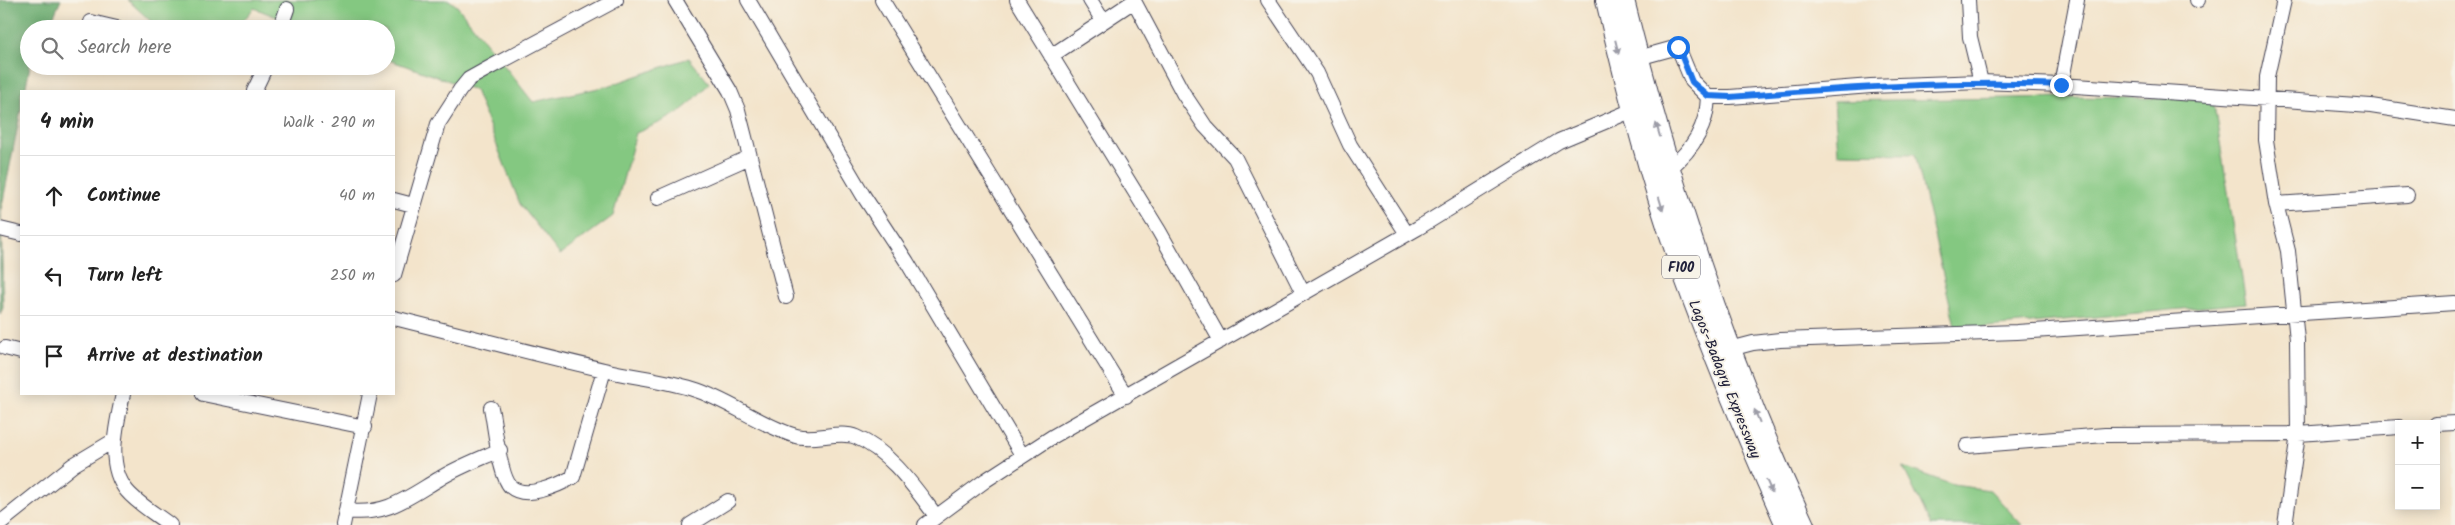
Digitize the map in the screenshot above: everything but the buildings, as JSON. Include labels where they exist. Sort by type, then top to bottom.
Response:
[{"type":"highway","name":"Lagos-Badagry Expressway","points":[[1606,0],[1633,110],[1682,271],[1718,365],[1786,525]]},
{"type":"highway","name":"Lagos-Badagry Expressway","points":[[1624,0],[1638,58],[1690,239],[1730,349],[1777,468],[1804,525]]},
{"type":"street","points":[[395,272],[438,124],[460,90],[469,79],[616,0]]},
{"type":"street","points":[[675,0],[730,91],[738,110],[786,297]]},
{"type":"street","points":[[748,0],[863,195],[912,270],[1022,455]]},
{"type":"street","points":[[882,0],[1126,396]]},
{"type":"street","points":[[1017,0],[1159,231],[1221,341]]},
{"type":"street","points":[[1090,0],[1103,21]]},
{"type":"street","points":[[1051,56],[1134,0],[1192,107],[1205,126],[1235,158],[1303,293]]},
{"type":"street","points":[[1268,0],[1316,73],[1350,145],[1406,234]]},
{"type":"street","points":[[1968,0],[1970,37],[1981,82]]},
{"type":"street","points":[[2061,85],[2076,0]]},
{"type":"street","points":[[2284,0],[2267,77],[2266,140],[2276,204],[2288,251],[2297,340],[2298,434],[2285,525]]},
{"type":"street","points":[[283,20],[287,9]]},
{"type":"street","points":[[1638,58],[1678,47],[1692,82],[1708,96],[1730,97],[1872,86],[1981,82],[2061,85],[2371,106],[2455,119]]},
{"type":"street","points":[[254,90],[262,75]]},
{"type":"street","points":[[1670,168],[1684,156],[1699,134],[1707,115],[1708,96]]},
{"type":"street","points":[[395,318],[604,370],[702,392],[761,424],[795,436],[806,438],[854,436],[876,449],[902,473],[930,521],[1022,455],[1406,234],[1559,141],[1633,110]]},
{"type":"street","points":[[658,198],[750,157]]},
{"type":"street","points":[[2276,204],[2407,195]]},
{"type":"street","points":[[395,200],[413,205]]},
{"type":"street","points":[[0,229],[20,234]]},
{"type":"street","points":[[1730,349],[1753,343],[1780,340],[2007,332],[2294,315],[2455,303]]},
{"type":"street","points":[[5,348],[20,352]]},
{"type":"street","points":[[491,408],[505,476],[510,486],[521,492],[558,486],[574,477],[604,370]]},
{"type":"street","points":[[123,395],[113,441],[115,459],[127,491],[170,525]]},
{"type":"street","points":[[208,395],[365,427]]},
{"type":"street","points":[[370,395],[365,427],[345,518],[403,502],[440,478],[500,450]]},
{"type":"street","points":[[2440,424],[2455,422]]},
{"type":"street","points":[[1967,446],[2105,435],[2298,434],[2395,427]]},
{"type":"street","points":[[0,524],[73,465],[113,441]]},
{"type":"street","points":[[690,525],[728,501]]},
{"type":"green space","points":[[0,0],[61,0],[52,20],[20,20],[20,75],[28,75],[25,90],[20,90],[20,115],[1,211],[3,308],[0,314]]},
{"type":"green space","points":[[128,0],[449,0],[457,6],[533,102],[608,86],[689,58],[709,83],[676,114],[636,133],[613,216],[560,255],[520,204],[475,90],[395,62],[395,20],[284,20],[254,8],[244,20],[149,20]]},
{"type":"green space","points":[[2070,97],[2213,99],[2246,303],[1956,330],[1915,154],[1838,153],[1834,101]]},
{"type":"green space","points":[[1903,467],[1953,485],[1990,490],[2022,525],[1931,525]]},
{"type":"route","points":[[1678,47],[1692,82],[1708,96],[1730,97],[1872,86],[1981,82],[2061,85]]}]
